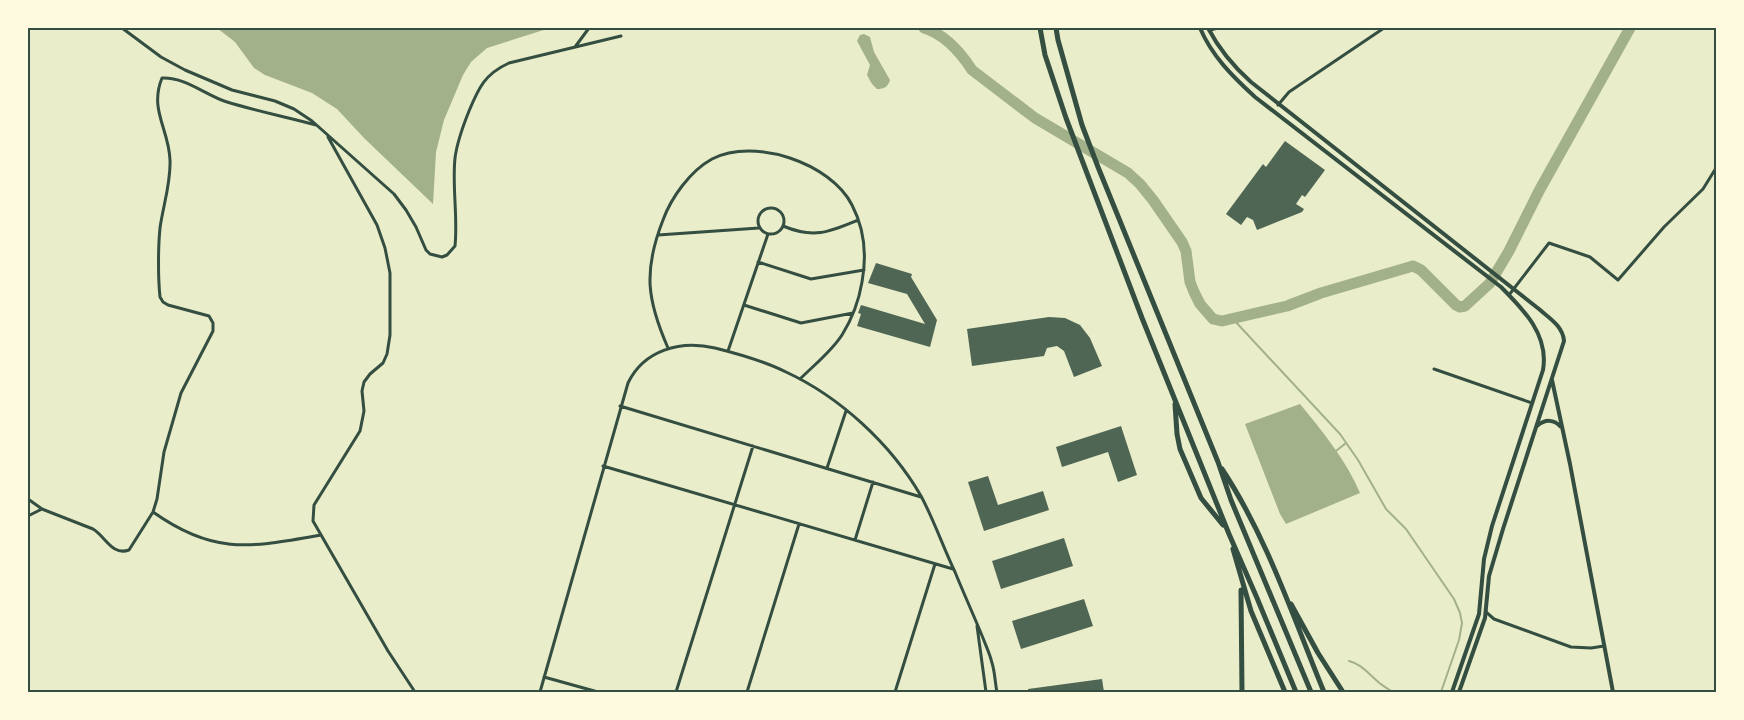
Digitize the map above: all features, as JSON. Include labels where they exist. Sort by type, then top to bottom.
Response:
[{"type":"main road","points":[[1040,28],[1045,54],[1081,158],[1174,399],[1296,692]]},
{"type":"main road","points":[[1056,28],[1082,125],[1098,167],[1218,462],[1231,500],[1311,692]]},
{"type":"main road","points":[[1174,399],[1177,434],[1183,456],[1204,503],[1228,532],[1251,611],[1284,692]]},
{"type":"main road","points":[[1218,462],[1240,497],[1279,581],[1324,692]]},
{"type":"main road","points":[[1239,574],[1242,604],[1242,692]]},
{"type":"main road","points":[[1279,581],[1318,653],[1343,692]]},
{"type":"street","points":[[122,28],[153,52],[185,70],[232,90],[294,109],[327,134],[394,194],[416,226],[426,250],[430,254],[442,257],[452,251],[455,246],[454,169],[456,150],[461,132],[480,85],[498,68],[509,63],[621,36]]},
{"type":"street","points":[[575,47],[589,28]]},
{"type":"street","points":[[1200,28],[1218,60],[1255,97],[1501,287],[1532,320],[1540,335],[1545,360],[1543,370],[1492,526],[1482,574],[1479,614],[1452,692]]},
{"type":"street","points":[[1218,28],[1209,29],[1229,61],[1251,82],[1514,288],[1553,321],[1560,328],[1563,335],[1564,341],[1489,576],[1486,612],[1459,692]]},
{"type":"street","points":[[1278,105],[1289,92],[1384,28]]},
{"type":"street","points":[[28,499],[42,509],[93,529],[112,548],[124,552],[129,550],[153,512],[157,499],[164,452],[181,393],[213,331],[214,323],[209,316],[168,305],[160,297],[160,230],[170,164],[168,146],[157,106],[162,78],[183,81],[228,102],[316,125]]},
{"type":"street","points":[[327,134],[377,225],[386,248],[390,273],[390,335],[387,354],[383,363],[364,382],[362,391],[364,411],[360,431],[314,505],[312,521],[388,651],[415,692]]},
{"type":"street","points":[[668,348],[655,316],[650,294],[651,262],[658,235],[670,204],[694,174],[711,160],[743,151],[756,151],[785,157],[810,166],[821,173],[848,197],[865,242],[864,270],[859,296],[848,325],[837,342],[800,379]]},
{"type":"street","points":[[1508,295],[1549,243],[1590,257],[1618,280],[1664,227],[1703,189],[1716,168]]},
{"type":"street","points":[[658,235],[759,228],[768,234],[778,232],[783,226],[782,213],[771,207],[765,208],[758,216],[759,228]]},
{"type":"street","points":[[783,226],[804,233],[823,233],[833,231],[858,220]]},
{"type":"street","points":[[728,352],[768,234]]},
{"type":"street","points":[[758,262],[811,279],[864,270]]},
{"type":"street","points":[[744,305],[801,322],[853,313]]},
{"type":"street","points":[[540,692],[628,383],[637,367],[645,360],[668,348],[695,346],[728,352],[772,365],[800,379],[846,411],[882,444],[921,497],[976,621],[992,663],[997,692]]},
{"type":"street","points":[[1434,369],[1532,403]]},
{"type":"street","points":[[1551,378],[1613,692]]},
{"type":"street","points":[[620,406],[921,497]]},
{"type":"street","points":[[826,468],[846,411]]},
{"type":"street","points":[[1535,430],[1540,422],[1549,420],[1558,424],[1563,432]]},
{"type":"street","points":[[676,692],[752,446]]},
{"type":"street","points":[[604,466],[953,569]]},
{"type":"street","points":[[855,540],[872,482]]},
{"type":"street","points":[[28,516],[42,509]]},
{"type":"street","points":[[153,512],[172,526],[193,536],[224,544],[239,546],[262,545],[321,535]]},
{"type":"street","points":[[747,692],[799,524]]},
{"type":"street","points":[[895,692],[935,564]]},
{"type":"street","points":[[1482,574],[1485,577],[1489,576]]},
{"type":"street","points":[[1486,612],[1494,619],[1571,647],[1591,648],[1605,646]]},
{"type":"street","points":[[976,621],[986,692]]},
{"type":"street","points":[[544,677],[598,692]]},
{"type":"shaded area","points":[[217,28],[550,28],[487,48],[471,62],[463,75],[444,120],[436,152],[433,204],[364,138],[337,109],[312,93],[265,75],[254,68],[235,42]]},
{"type":"shaded area","points":[[864,34],[870,37],[874,52],[890,80],[884,88],[877,89],[867,75],[870,65],[857,41],[860,35]]},
{"type":"shaded area","points":[[1300,404],[1341,458],[1360,493],[1286,524],[1280,514],[1245,424]]},
{"type":"building","points":[[1285,141],[1325,170],[1305,197],[1302,195],[1296,204],[1304,209],[1302,212],[1257,230],[1253,220],[1247,217],[1241,225],[1226,214],[1263,164],[1266,167]]},
{"type":"building","points":[[876,263],[912,274],[911,277],[937,320],[930,347],[857,326],[861,314],[858,313],[861,305],[925,324],[907,294],[868,283]]},
{"type":"building","points":[[1049,317],[1065,318],[1080,325],[1090,338],[1102,366],[1074,377],[1064,351],[1057,346],[1047,348],[1044,356],[972,366],[967,329]]},
{"type":"building","points":[[1121,426],[1137,475],[1118,482],[1108,452],[1062,467],[1056,447]]},
{"type":"building","points":[[988,476],[998,505],[1043,491],[1049,510],[984,531],[968,482]]},
{"type":"building","points":[[1064,538],[1073,566],[1001,589],[992,561]]},
{"type":"building","points":[[1084,599],[1093,626],[1021,649],[1012,621]]},
{"type":"building","points":[[1102,679],[1104,692],[1028,692],[1028,689]]},
{"type":"waterway","points":[[924,28],[945,39],[963,57],[972,70],[1035,118],[1128,173],[1140,184],[1182,242],[1186,251],[1190,282],[1200,304],[1213,319],[1222,321],[1287,306],[1321,293],[1413,266],[1421,270],[1456,305],[1460,307],[1465,306],[1490,283],[1509,251],[1539,191],[1630,28]]},
{"type":"waterway","points":[[1233,319],[1340,434],[1358,460],[1386,509],[1406,529],[1454,599],[1462,623],[1459,640],[1441,692]]},
{"type":"waterway","points":[[1336,451],[1346,443]]},
{"type":"waterway","points":[[1349,661],[1360,666],[1380,684],[1393,692]]}]
